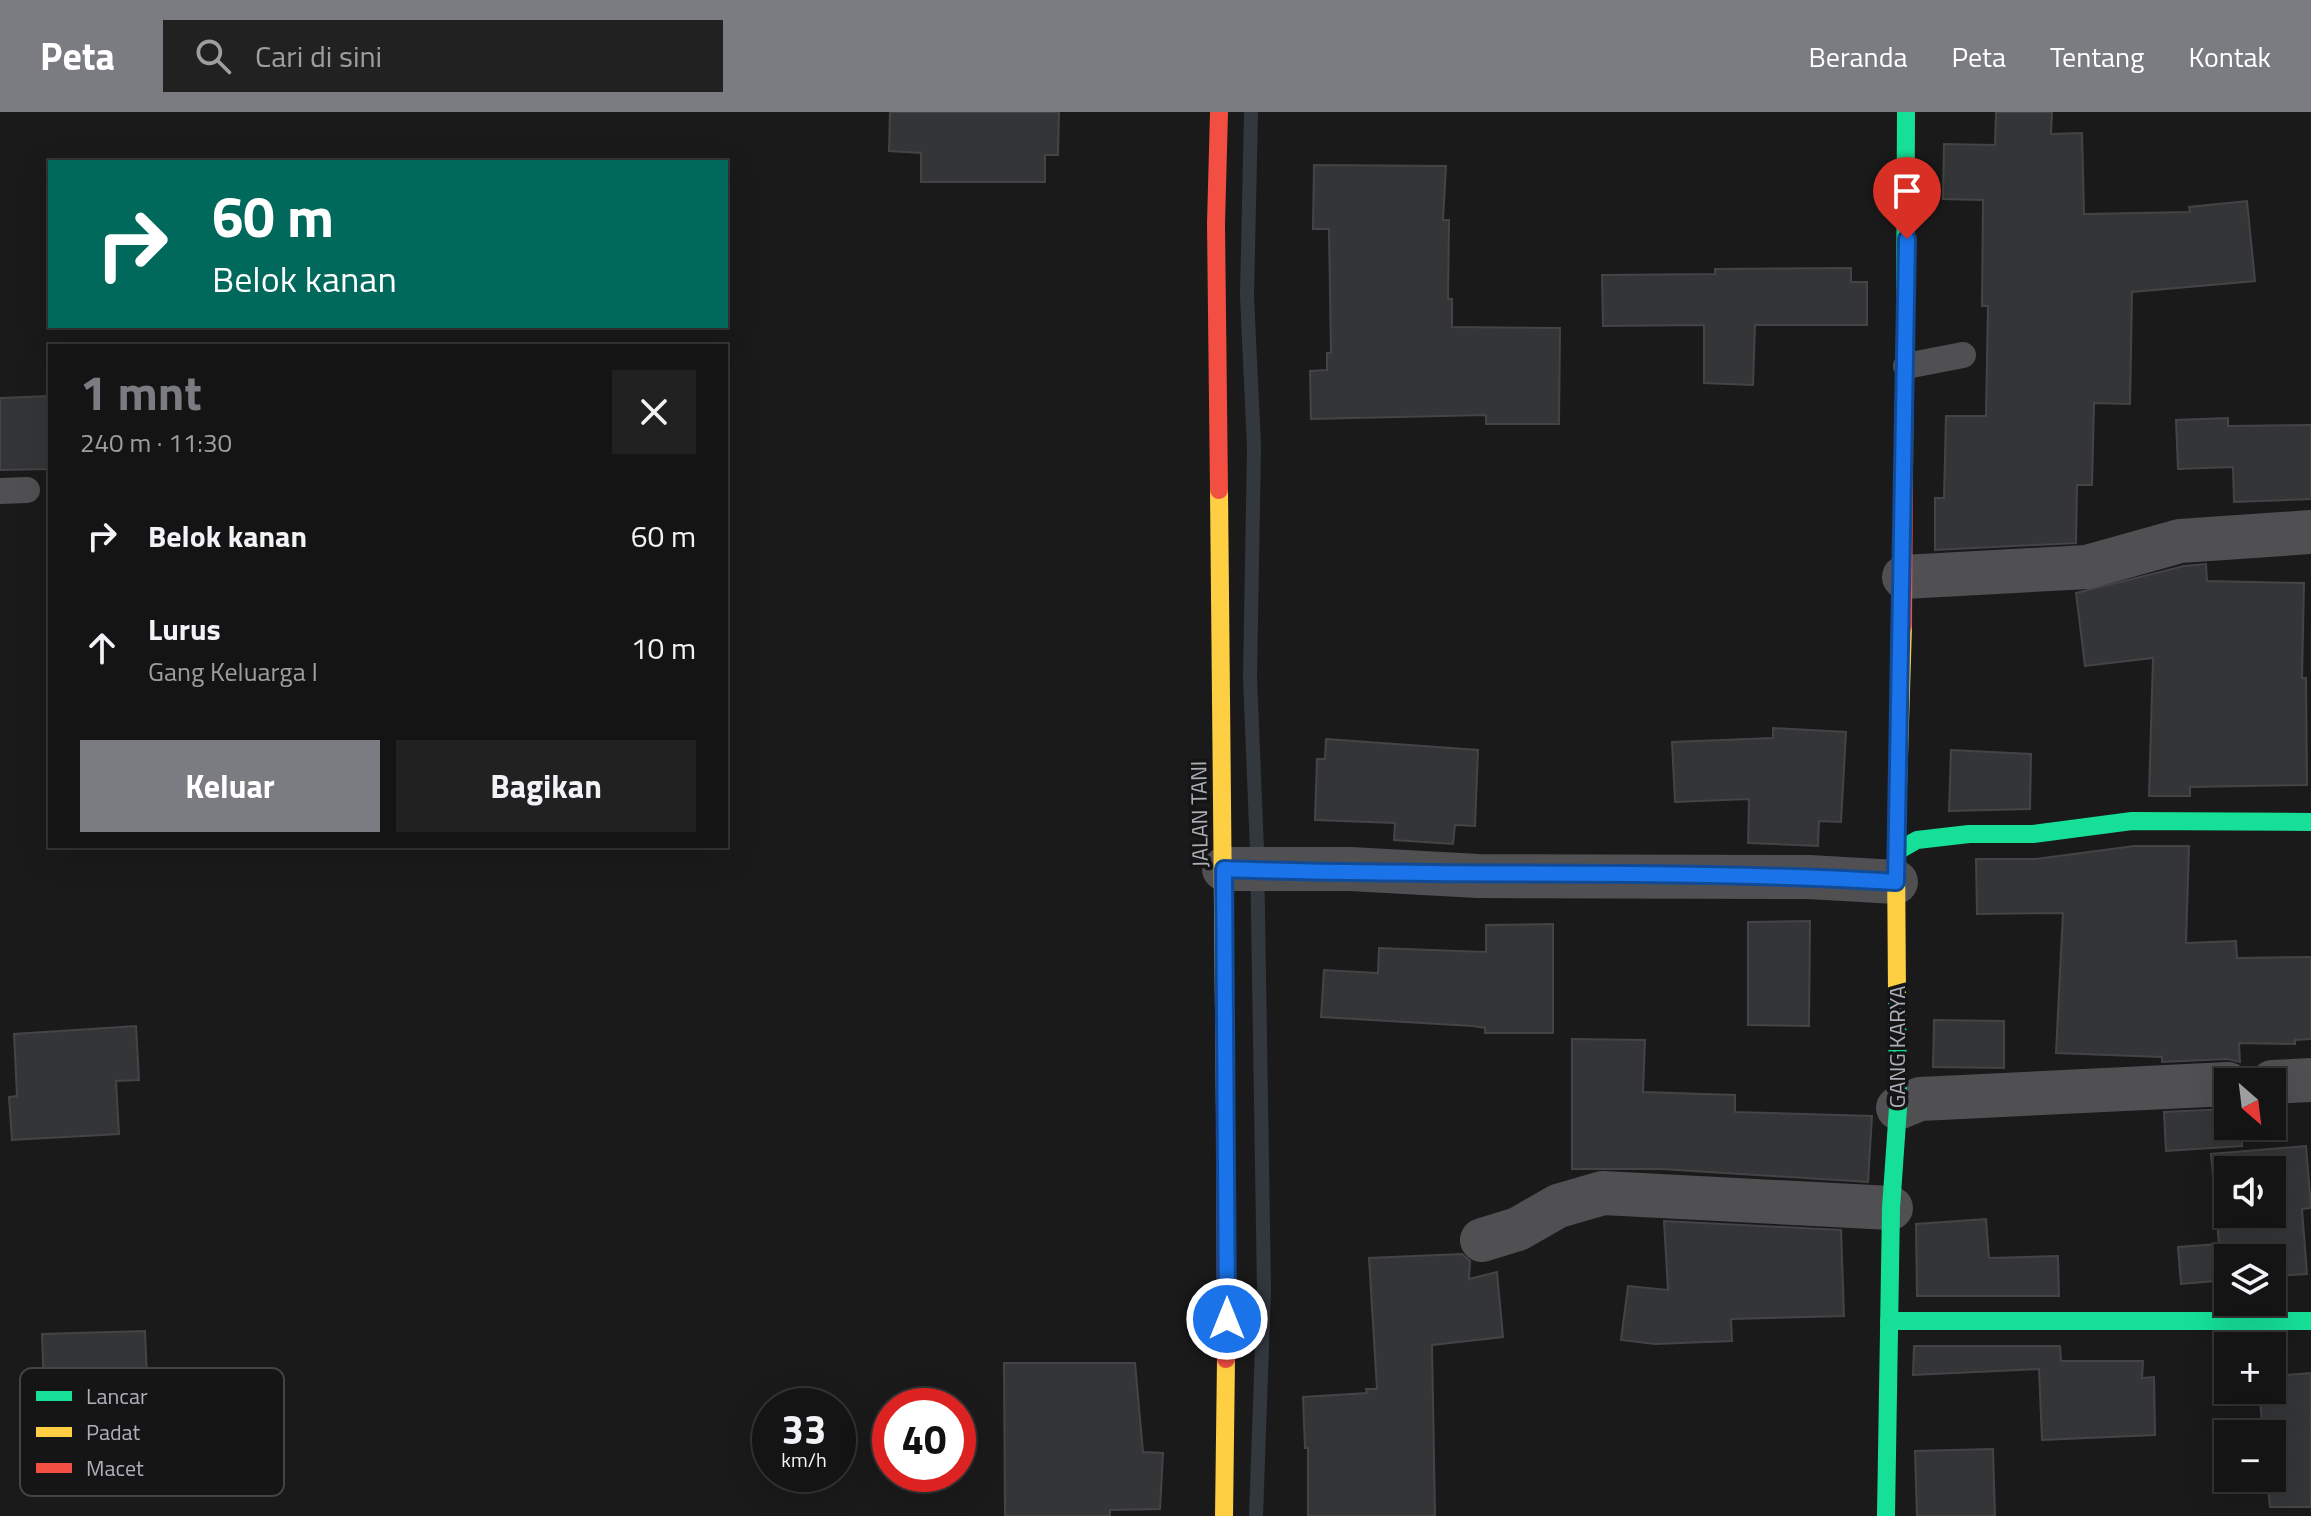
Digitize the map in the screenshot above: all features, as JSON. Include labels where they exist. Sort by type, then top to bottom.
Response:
[{"type":"street","name":"JALAN TANI","points":[[1219,112],[1216,224],[1233,868],[1224,1516]]},
{"type":"street","name":"GANG KARYA","points":[[1886,1516],[1891,1208],[1898,1108],[1896,867],[1904,577],[1906,112]]},
{"type":"street","points":[[1904,577],[2044,572],[2087,567],[2180,541],[2311,532]]},
{"type":"street","points":[[1233,868],[1478,876],[1809,877],[1896,867],[1917,840],[1969,834],[2033,834],[2132,821],[2311,822]]},
{"type":"street","points":[[2286,1081],[2311,1080]]},
{"type":"street","points":[[1898,1108],[1920,1099],[2214,1085]]},
{"type":"street","points":[[1482,1240],[1518,1229],[1558,1206],[1603,1193],[1891,1208]]},
{"type":"street","points":[[1889,1321],[2311,1321]]},
{"type":"lane","points":[[1906,366],[1963,355]]},
{"type":"lane","points":[[0,491],[27,490]]},
{"type":"building","points":[[890,112],[1059,112],[1058,155],[1045,155],[1045,182],[921,182],[921,153],[889,151]]},
{"type":"building","points":[[1996,112],[2052,112],[2051,134],[2082,133],[2084,214],[2190,212],[2189,207],[2247,201],[2255,281],[2132,292],[2130,404],[2094,403],[2092,485],[2077,485],[2076,543],[1935,550],[1935,498],[1944,498],[1946,416],[1986,416],[1988,306],[1982,306],[1983,200],[1943,199],[1944,144],[1995,145]]},
{"type":"building","points":[[1314,165],[1446,166],[1443,220],[1449,220],[1448,299],[1452,299],[1452,327],[1560,328],[1559,424],[1486,424],[1486,415],[1311,419],[1310,371],[1327,370],[1327,353],[1331,353],[1329,229],[1313,229]]},
{"type":"building","points":[[1851,268],[1851,282],[1867,282],[1867,325],[1755,325],[1753,385],[1704,383],[1704,325],[1603,326],[1602,275],[1715,274],[1715,269]]},
{"type":"building","points":[[48,396],[48,469],[0,470],[0,398]]},
{"type":"building","points":[[2228,418],[2228,426],[2311,425],[2311,499],[2234,502],[2233,467],[2178,469],[2176,420]]},
{"type":"building","points":[[2206,564],[2207,581],[2304,583],[2302,678],[2306,678],[2307,785],[2190,787],[2190,796],[2149,796],[2153,658],[2085,666],[2076,593],[2184,566]]},
{"type":"building","points":[[1773,728],[1846,732],[1841,822],[1819,821],[1818,846],[1748,843],[1749,799],[1675,802],[1672,742],[1773,738]]},
{"type":"building","points":[[1326,739],[1478,750],[1475,826],[1455,825],[1453,844],[1394,840],[1395,823],[1315,820],[1317,759],[1325,759]]},
{"type":"building","points":[[1951,750],[2031,754],[2030,809],[1949,811]]},
{"type":"building","points":[[2134,846],[2189,846],[2186,943],[2236,941],[2237,958],[2311,957],[2311,1039],[2295,1040],[2295,1044],[2239,1043],[2240,1062],[2227,1059],[2162,1062],[2162,1057],[2056,1053],[2063,913],[1977,914],[1976,859],[2036,859]]},
{"type":"building","points":[[1810,921],[1809,1026],[1748,1025],[1748,922]]},
{"type":"building","points":[[1553,924],[1553,1033],[1485,1033],[1485,1028],[1473,1026],[1321,1017],[1324,970],[1378,973],[1379,948],[1486,952],[1486,925]]},
{"type":"building","points":[[1934,1020],[2004,1021],[2004,1068],[1933,1067]]},
{"type":"building","points":[[136,1026],[139,1080],[116,1081],[119,1134],[12,1140],[9,1097],[17,1096],[14,1034]]},
{"type":"building","points":[[1572,1039],[1645,1040],[1643,1092],[1735,1095],[1735,1112],[1872,1116],[1868,1182],[1661,1169],[1572,1169]]},
{"type":"building","points":[[2214,1110],[2214,1140],[2242,1140],[2242,1146],[2166,1151],[2164,1112]]},
{"type":"building","points":[[2306,1146],[2311,1208],[2302,1209],[2307,1274],[2286,1275],[2286,1244],[2219,1244],[2218,1228],[2286,1228],[2286,1156],[2214,1156],[2214,1188],[2211,1154]]},
{"type":"building","points":[[1986,1219],[1989,1258],[2058,1256],[2059,1296],[1917,1296],[1916,1224]]},
{"type":"building","points":[[1664,1221],[1841,1230],[1844,1316],[1731,1319],[1732,1341],[1655,1344],[1621,1340],[1628,1286],[1668,1290]]},
{"type":"building","points":[[2214,1244],[2214,1281],[2181,1284],[2178,1247]]},
{"type":"building","points":[[1462,1254],[1470,1261],[1469,1279],[1497,1272],[1503,1337],[1432,1345],[1435,1516],[1308,1516],[1308,1448],[1305,1448],[1303,1397],[1367,1393],[1366,1389],[1377,1389],[1369,1258]]},
{"type":"building","points":[[145,1331],[147,1368],[43,1368],[42,1334]]},
{"type":"building","points":[[1914,1346],[2060,1346],[2061,1361],[2143,1361],[2142,1378],[2154,1377],[2155,1435],[2042,1440],[2039,1369],[1913,1375]]},
{"type":"building","points":[[1004,1363],[1135,1363],[1143,1452],[1163,1453],[1160,1509],[1110,1510],[1110,1516],[1005,1516]]},
{"type":"building","points":[[2311,1373],[2311,1507],[2270,1507],[2268,1492],[2286,1492],[2286,1420],[2262,1420],[2260,1404],[2286,1404],[2286,1375]]},
{"type":"building","points":[[1993,1449],[1995,1516],[1917,1516],[1915,1451]]},
{"type":"waterway","points":[[1251,112],[1247,296],[1254,447],[1250,678],[1257,850],[1264,1290],[1256,1516]]},
{"type":"traffic: fast","points":[[1905,334],[1906,112]]},
{"type":"traffic: fast","points":[[1896,852],[1917,840],[1969,834],[2033,834],[2132,821],[2311,822]]},
{"type":"traffic: fast","points":[[1886,1516],[1891,1208],[1898,1108],[1897,994]]},
{"type":"traffic: fast","points":[[1889,1321],[2311,1321]]},
{"type":"traffic: slow","points":[[1219,490],[1225,1115]]},
{"type":"traffic: slow","points":[[1897,994],[1896,852],[1903,626]]},
{"type":"traffic: slow","points":[[1224,1516],[1226,1359]]},
{"type":"traffic: jam","points":[[1219,112],[1216,224],[1219,490]]},
{"type":"traffic: jam","points":[[1903,626],[1905,334]]},
{"type":"traffic: jam","points":[[1225,1115],[1226,1359]]},
{"type":"route","points":[[1227,1319],[1224,869],[1350,869],[1478,876],[1809,877],[1896,882],[1904,577],[1907,239]]}]
